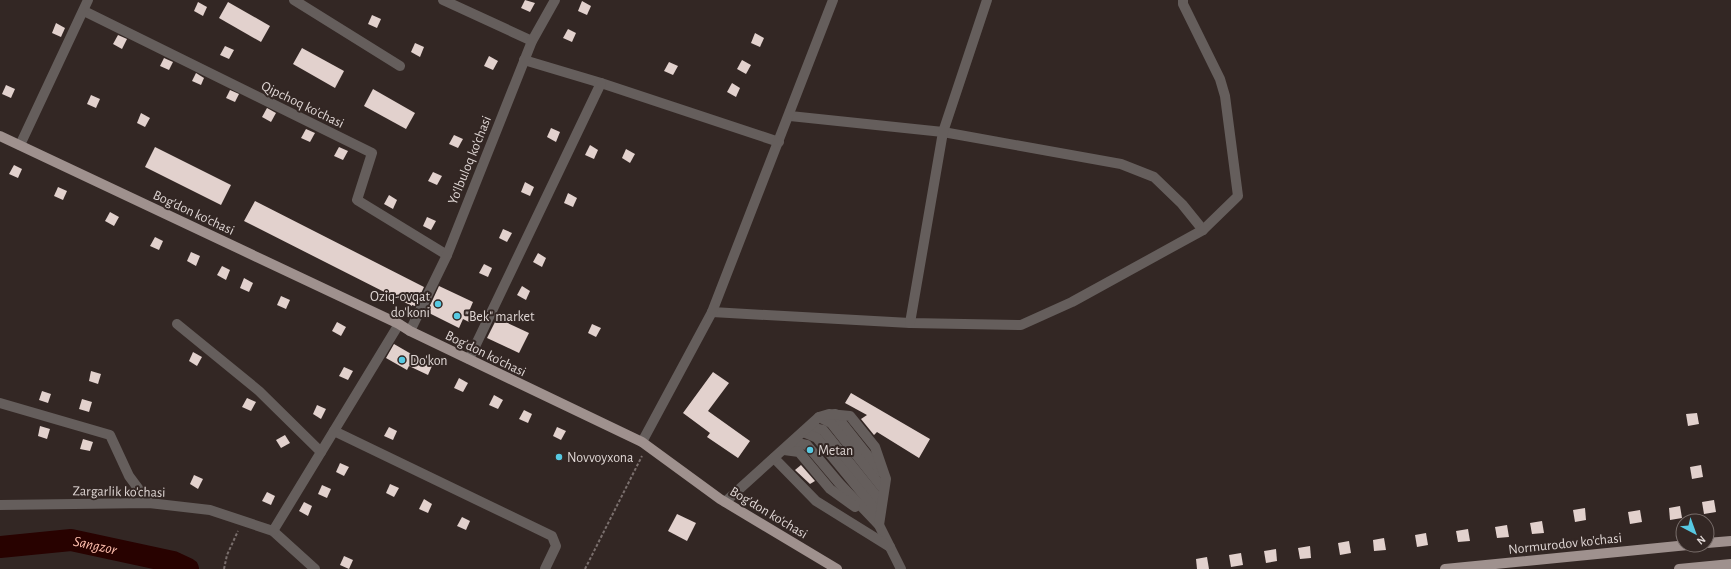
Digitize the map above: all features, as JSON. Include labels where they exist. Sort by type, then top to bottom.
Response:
[{"type":"main road","name":"Bog'don ko'chasi","points":[[0,136],[399,324],[410,332],[644,444],[725,502],[837,569]]},
{"type":"main road","points":[[1715,542],[1731,541]]},
{"type":"main road","name":"Normurodov ko'chasi","points":[[1445,569],[1675,546]]},
{"type":"main road","points":[[1679,569],[1731,564]]},
{"type":"street","points":[[20,145],[88,0]]},
{"type":"street","points":[[294,0],[400,66]]},
{"type":"street","points":[[442,0],[532,41]]},
{"type":"street","name":"Yo'lbuloq ko'chasi","points":[[410,332],[447,255],[532,41],[555,0]]},
{"type":"street","points":[[644,444],[712,312],[790,116],[833,0]]},
{"type":"street","points":[[910,323],[943,132],[987,0]]},
{"type":"street","points":[[712,312],[910,323],[1021,325],[1072,302],[1203,230],[1238,196],[1225,96],[1220,79],[1183,4],[1183,0]]},
{"type":"street","name":"Qipchoq ko'chasi","points":[[84,11],[372,153],[357,200],[447,255]]},
{"type":"street","points":[[524,60],[601,83],[779,142]]},
{"type":"street","points":[[469,359],[601,83]]},
{"type":"street","points":[[790,116],[943,132],[1121,164],[1154,177],[1182,204],[1203,230]]},
{"type":"street","points":[[177,324],[259,391],[321,452]]},
{"type":"street","points":[[273,532],[399,324]]},
{"type":"street","points":[[0,403],[110,435],[129,476],[149,503]]},
{"type":"street","points":[[725,502],[784,450],[818,417],[835,414],[850,416],[875,447],[886,478],[880,520]]},
{"type":"street","points":[[818,417],[831,423],[884,490]]},
{"type":"street","points":[[806,429],[823,430],[882,503]]},
{"type":"street","points":[[806,429],[817,438],[880,520],[890,547],[901,569]]},
{"type":"street","points":[[334,431],[552,536],[556,546],[545,569]]},
{"type":"street","points":[[792,442],[806,445],[839,483],[880,520]]},
{"type":"street","points":[[784,450],[799,452],[830,489],[880,520]]},
{"type":"street","points":[[774,458],[816,501],[890,547]]},
{"type":"street","name":"Zargarlik ko'chasi","points":[[0,505],[149,503],[210,510],[273,532],[315,569]]},
{"type":"path","points":[[585,569],[644,444]]},
{"type":"path","points":[[224,569],[227,555],[243,521]]},
{"type":"building","points":[[525,0],[535,3],[530,12],[521,8]]},
{"type":"building","points":[[582,1],[591,6],[587,15],[578,11]]},
{"type":"building","points":[[198,2],[207,7],[203,16],[194,11]]},
{"type":"building","points":[[228,2],[270,26],[261,42],[219,18]]},
{"type":"building","points":[[372,15],[381,19],[377,28],[368,24]]},
{"type":"building","points":[[56,23],[65,28],[61,37],[52,33]]},
{"type":"building","points":[[568,29],[576,33],[572,42],[563,38]]},
{"type":"building","points":[[755,33],[764,38],[760,47],[751,43]]},
{"type":"building","points":[[118,35],[127,39],[122,49],[113,44]]},
{"type":"building","points":[[415,43],[424,47],[420,57],[411,52]]},
{"type":"building","points":[[225,46],[234,50],[229,59],[220,55]]},
{"type":"building","points":[[302,48],[344,71],[335,88],[293,64]]},
{"type":"building","points":[[489,56],[498,61],[493,70],[484,66]]},
{"type":"building","points":[[164,58],[173,62],[169,70],[160,66]]},
{"type":"building","points":[[742,60],[751,65],[746,74],[737,69]]},
{"type":"building","points":[[669,62],[678,66],[673,75],[664,71]]},
{"type":"building","points":[[196,73],[204,78],[201,85],[192,81]]},
{"type":"building","points":[[732,83],[740,88],[736,97],[727,92]]},
{"type":"building","points":[[6,85],[15,89],[11,98],[2,94]]},
{"type":"building","points":[[373,89],[415,113],[406,129],[364,106]]},
{"type":"building","points":[[230,90],[239,94],[235,102],[226,98]]},
{"type":"building","points":[[91,95],[100,99],[96,108],[87,104]]},
{"type":"building","points":[[267,108],[276,113],[271,122],[262,117]]},
{"type":"building","points":[[141,113],[150,118],[145,127],[137,123]]},
{"type":"building","points":[[551,128],[560,132],[556,142],[547,137]]},
{"type":"building","points":[[306,129],[315,133],[310,142],[301,138]]},
{"type":"building","points":[[454,135],[463,139],[458,148],[449,144]]},
{"type":"building","points":[[590,145],[598,150],[594,159],[585,155]]},
{"type":"building","points":[[155,147],[231,185],[221,205],[145,167]]},
{"type":"building","points":[[339,147],[348,151],[343,160],[334,156]]},
{"type":"building","points":[[626,149],[635,154],[630,163],[622,158]]},
{"type":"building","points":[[14,165],[22,169],[18,178],[9,174]]},
{"type":"building","points":[[433,172],[442,176],[437,185],[428,181]]},
{"type":"building","points":[[525,182],[534,187],[530,196],[521,192]]},
{"type":"building","points":[[58,187],[67,191],[63,200],[54,196]]},
{"type":"building","points":[[568,193],[577,198],[573,207],[564,203]]},
{"type":"building","points":[[389,195],[397,200],[393,209],[384,204]]},
{"type":"building","points":[[255,201],[424,287],[415,306],[412,306],[244,221]]},
{"type":"building","points":[[110,212],[119,217],[114,226],[105,221]]},
{"type":"building","points":[[427,217],[436,221],[431,230],[423,226]]},
{"type":"building","points":[[503,229],[512,233],[507,242],[499,238]]},
{"type":"building","points":[[155,237],[163,241],[159,250],[150,246]]},
{"type":"building","points":[[191,252],[200,256],[196,266],[187,261]]},
{"type":"building","points":[[538,253],[546,258],[542,267],[533,262]]},
{"type":"building","points":[[484,264],[492,268],[488,277],[479,273]]},
{"type":"building","points":[[222,266],[230,270],[226,280],[217,275]]},
{"type":"building","points":[[244,278],[253,283],[249,292],[240,288]]},
{"type":"building","points":[[439,286],[473,302],[470,309],[477,312],[471,323],[463,319],[459,328],[427,312]]},
{"type":"building","points":[[522,286],[530,291],[526,300],[517,295]]},
{"type":"building","points":[[281,296],[290,300],[286,309],[277,305]]},
{"type":"building","points":[[497,318],[529,333],[519,353],[487,338]]},
{"type":"building","points":[[337,322],[346,327],[341,336],[332,331]]},
{"type":"building","points":[[592,324],[601,328],[596,337],[588,333]]},
{"type":"building","points":[[394,344],[432,366],[428,375],[409,366],[407,370],[386,358]]},
{"type":"building","points":[[193,352],[202,357],[197,366],[189,361]]},
{"type":"building","points":[[344,367],[353,371],[348,380],[339,376]]},
{"type":"building","points":[[91,371],[101,374],[98,384],[89,381]]},
{"type":"building","points":[[713,372],[729,383],[708,411],[750,441],[738,458],[707,437],[710,433],[683,413]]},
{"type":"building","points":[[459,378],[468,383],[463,392],[454,388]]},
{"type":"building","points":[[42,391],[51,394],[48,403],[39,400]]},
{"type":"building","points":[[851,393],[930,439],[919,458],[877,432],[874,435],[861,419],[867,415],[845,403]]},
{"type":"building","points":[[494,395],[503,400],[498,409],[489,405]]},
{"type":"building","points":[[247,398],[256,402],[251,411],[242,407]]},
{"type":"building","points":[[82,399],[92,402],[89,412],[79,409]]},
{"type":"building","points":[[317,405],[326,409],[321,419],[313,414]]},
{"type":"building","points":[[524,410],[532,414],[528,423],[519,419]]},
{"type":"building","points":[[1697,413],[1699,424],[1688,426],[1686,414]]},
{"type":"building","points":[[40,426],[50,429],[47,439],[38,436]]},
{"type":"building","points":[[389,427],[397,431],[393,440],[384,436]]},
{"type":"building","points":[[557,427],[566,431],[561,440],[553,436]]},
{"type":"building","points":[[285,435],[290,443],[281,448],[276,440]]},
{"type":"building","points":[[83,439],[93,442],[90,451],[80,449]]},
{"type":"building","points":[[340,463],[349,467],[344,476],[336,472]]},
{"type":"building","points":[[801,465],[815,481],[810,484],[795,470]]},
{"type":"building","points":[[1701,465],[1703,477],[1692,479],[1690,467]]},
{"type":"building","points":[[194,475],[203,479],[198,489],[190,484]]},
{"type":"building","points":[[390,484],[399,488],[394,497],[386,493]]},
{"type":"building","points":[[322,485],[331,489],[327,498],[318,494]]},
{"type":"building","points":[[267,492],[275,496],[271,505],[262,501]]},
{"type":"building","points":[[424,499],[432,504],[428,513],[419,509]]},
{"type":"building","points":[[1714,500],[1716,512],[1704,513],[1702,502]]},
{"type":"building","points":[[304,502],[312,506],[308,516],[299,511]]},
{"type":"building","points":[[1680,506],[1681,513],[1675,513],[1675,519],[1670,520],[1669,508]]},
{"type":"building","points":[[1585,508],[1586,520],[1575,522],[1573,510]]},
{"type":"building","points":[[1640,510],[1642,522],[1630,524],[1628,512]]},
{"type":"building","points":[[677,514],[696,523],[687,541],[668,531]]},
{"type":"building","points":[[462,517],[470,521],[466,530],[457,526]]},
{"type":"building","points":[[1542,521],[1544,533],[1532,534],[1530,523]]},
{"type":"building","points":[[1507,525],[1509,537],[1497,538],[1495,527]]},
{"type":"building","points":[[1468,529],[1470,541],[1458,542],[1456,531]]},
{"type":"building","points":[[1426,533],[1428,545],[1417,547],[1415,535]]},
{"type":"building","points":[[1384,538],[1386,550],[1374,551],[1373,540]]},
{"type":"building","points":[[1349,541],[1351,553],[1340,555],[1338,543]]},
{"type":"building","points":[[1310,546],[1311,558],[1300,559],[1298,548]]},
{"type":"building","points":[[1276,549],[1277,561],[1266,563],[1264,551]]},
{"type":"building","points":[[1241,553],[1243,565],[1231,567],[1229,555]]},
{"type":"building","points":[[344,556],[353,560],[349,569],[340,565]]},
{"type":"building","points":[[1207,557],[1209,569],[1197,569],[1196,559]]},
{"type":"waterway","name":"Sangzor","points":[[0,547],[71,540],[173,562],[188,569]]},
{"type":"place","name":"Oziq-ovqat do'koni","points":[[438,304]]},
{"type":"place","name":"\"Bek\" market","points":[[457,316]]},
{"type":"place","name":"Do'kon","points":[[402,360]]},
{"type":"place","name":"Metan","points":[[810,450]]},
{"type":"place","name":"Novvoyxona","points":[[559,457]]}]
